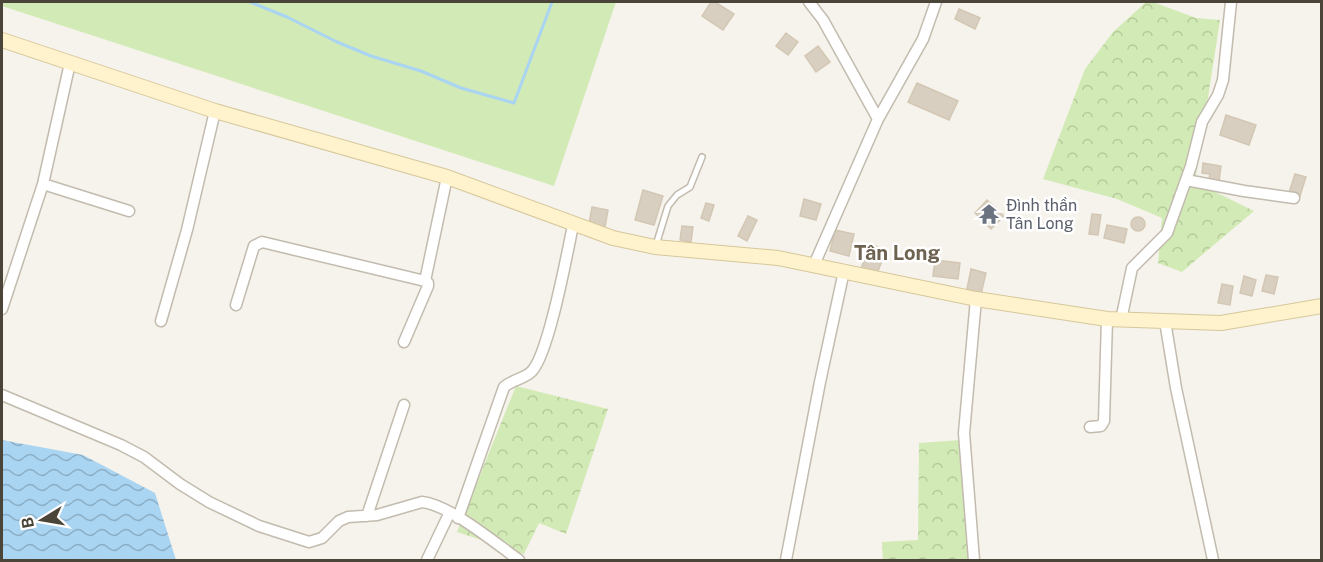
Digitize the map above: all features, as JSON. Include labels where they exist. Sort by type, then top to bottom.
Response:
[{"type":"street","points":[[809,2],[823,20],[878,119]]},
{"type":"street","points":[[814,265],[878,119],[923,39],[936,2]]},
{"type":"street","points":[[1089,427],[1101,426],[1104,421],[1114,319],[1132,268],[1167,233],[1186,180],[1202,122],[1218,95],[1223,80],[1231,2]]},
{"type":"street","points":[[2,40],[215,111],[447,177],[613,238],[655,247],[778,258],[976,299],[1114,319],[1221,323],[1322,306]]},
{"type":"street","points":[[2,309],[43,184],[70,63]]},
{"type":"street","points":[[161,321],[187,230],[215,111]]},
{"type":"street","points":[[424,281],[447,177]]},
{"type":"street","points":[[1186,180],[1294,198]]},
{"type":"street","points":[[43,184],[129,211]]},
{"type":"street","points":[[427,561],[454,515],[504,387],[512,380],[528,375],[538,363],[553,316],[573,225]]},
{"type":"street","points":[[236,305],[254,246],[262,242],[428,282],[429,286],[404,342]]},
{"type":"street","points":[[786,561],[844,271]]},
{"type":"street","points":[[974,561],[964,433],[976,299]]},
{"type":"street","points":[[1165,321],[1181,410],[1214,561]]},
{"type":"street","points":[[2,395],[121,445],[144,457],[189,490],[259,526],[309,542],[322,538],[339,521],[348,517],[367,516],[422,502],[454,515],[519,561]]},
{"type":"street","points":[[367,516],[404,405]]},
{"type":"lane","points":[[655,247],[668,206],[677,195],[690,187],[702,157]]},
{"type":"green space","points":[[2,2],[616,2],[554,186],[2,6]]},
{"type":"green space","points":[[1146,2],[1153,2],[1196,18],[1220,20],[1195,182],[1254,211],[1182,272],[1158,263],[1162,218],[1117,199],[1043,179],[1085,69],[1113,32]]},
{"type":"green space","points":[[516,386],[608,409],[566,534],[539,523],[524,554],[457,532]]},
{"type":"green space","points":[[961,440],[971,560],[883,560],[882,542],[918,540],[919,443]]},
{"type":"water","points":[[2,440],[83,455],[155,493],[176,560],[2,560]]},
{"type":"building","points":[[711,2],[715,2],[734,14],[723,30],[702,16]]},
{"type":"building","points":[[959,9],[980,18],[975,29],[955,19]]},
{"type":"building","points":[[786,33],[798,42],[788,55],[776,46]]},
{"type":"building","points":[[818,46],[830,62],[816,72],[805,56]]},
{"type":"building","points":[[917,83],[958,101],[949,120],[908,102]]},
{"type":"building","points":[[1226,115],[1256,125],[1249,145],[1220,135]]},
{"type":"building","points":[[1203,163],[1221,166],[1219,181],[1209,179],[1210,174],[1202,173]]},
{"type":"building","points":[[1295,174],[1306,177],[1298,202],[1287,199]]},
{"type":"building","points":[[643,190],[663,196],[654,225],[635,220]]},
{"type":"building","points":[[804,199],[821,204],[816,220],[800,216]]},
{"type":"building","name":"Đình thần Tân Long","points":[[987,200],[1004,216],[991,229],[975,213]]},
{"type":"building","points":[[706,203],[714,205],[709,221],[701,218]]},
{"type":"building","points":[[592,207],[608,210],[605,227],[589,224]]},
{"type":"building","points":[[1092,214],[1101,215],[1098,235],[1089,234]]},
{"type":"building","points":[[748,216],[757,220],[747,241],[738,236]]},
{"type":"building","points":[[1135,217],[1141,217],[1145,224],[1141,231],[1135,231],[1131,227],[1131,221]]},
{"type":"building","points":[[1107,225],[1127,229],[1124,243],[1104,238]]},
{"type":"building","points":[[682,226],[693,227],[691,242],[680,240]]},
{"type":"building","points":[[835,230],[854,234],[849,256],[830,251]]},
{"type":"building","points":[[871,244],[886,250],[877,274],[861,268]]},
{"type":"building","points":[[935,260],[960,263],[958,279],[933,276]]},
{"type":"building","points":[[971,269],[986,273],[981,294],[967,289]]},
{"type":"building","points":[[1266,275],[1278,277],[1274,294],[1262,291]]},
{"type":"building","points":[[1244,276],[1256,280],[1252,296],[1240,293]]},
{"type":"building","points":[[1222,284],[1233,286],[1230,305],[1218,303]]},
{"type":"waterway","points":[[250,2],[371,56],[421,71],[461,88],[514,103],[552,2]]},
{"type":"place","name":"Đình thần Tân Long","points":[[989,214]]},
{"type":"district","name":"Tân Long","points":[[897,253]]}]
